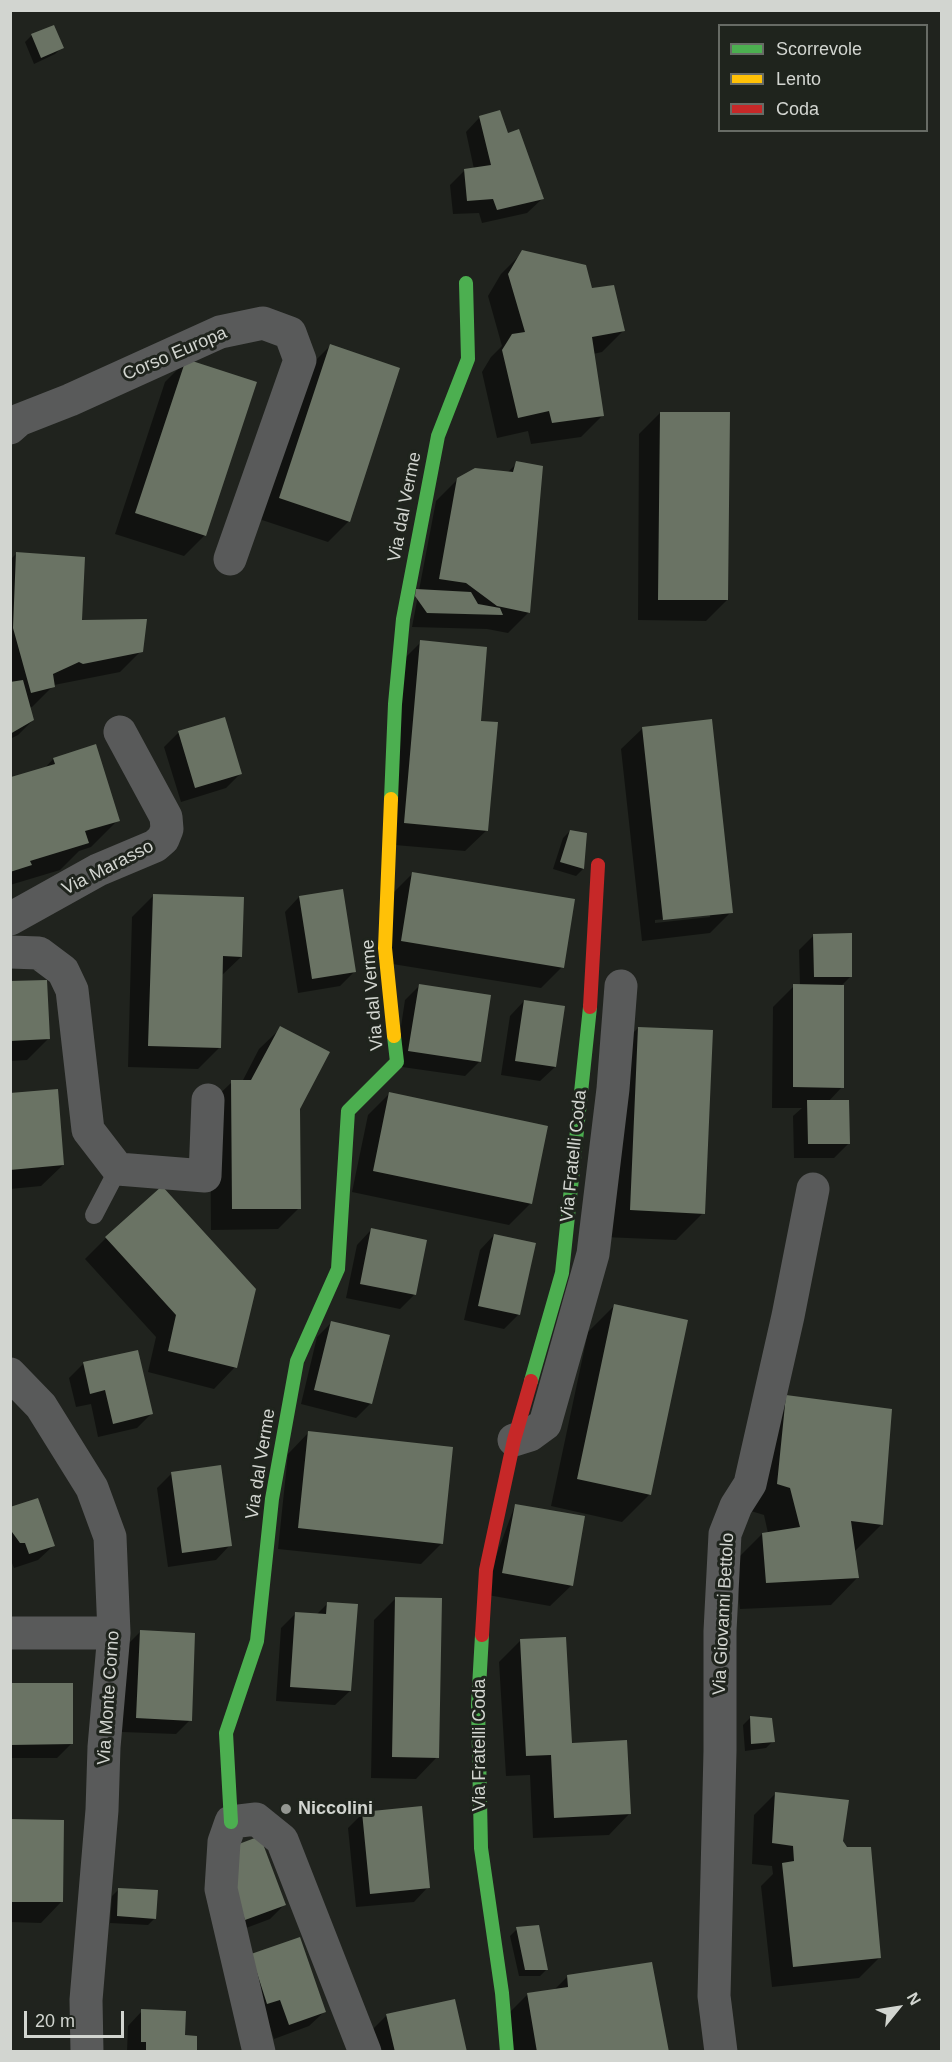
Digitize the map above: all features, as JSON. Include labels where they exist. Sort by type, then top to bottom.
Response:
[{"type":"street","name":"Via dal Verme","points":[[231,1822],[226,1733],[257,1641],[272,1499],[297,1361],[338,1269],[348,1112],[397,1062],[385,948],[394,715],[401,640],[412,564],[438,436],[468,359],[466,283]]},
{"type":"street","name":"Corso Europa","points":[[10,428],[19,420],[70,400],[220,332],[263,323],[290,333],[300,360],[230,559]]},
{"type":"street","name":"Via Marasso","points":[[10,919],[98,870],[155,846],[163,839],[167,829],[166,816],[120,732]]},
{"type":"street","name":"Via Fratelli Coda","points":[[507,2052],[502,1993],[481,1848],[478,1705],[486,1570],[514,1440],[562,1273],[591,1001],[598,865]]},
{"type":"street","points":[[10,952],[39,953],[63,971],[72,990],[88,1130],[118,1169],[205,1176],[208,1100]]},
{"type":"street","name":"Via Fratelli Coda","points":[[514,1440],[530,1435],[545,1424],[593,1254],[613,1089],[621,986]]},
{"type":"street","name":"Via Giovanni Bettolo","points":[[721,2052],[714,1996],[720,1750],[720,1631],[724,1534],[736,1506],[750,1484],[788,1316],[813,1189]]},
{"type":"street","name":"Via Monte Corno","points":[[10,1374],[41,1406],[92,1488],[110,1537],[114,1633],[104,1747],[102,1810],[88,1964],[87,2052]]},
{"type":"street","points":[[10,1633],[114,1633]]},
{"type":"street","points":[[259,2052],[221,1889],[224,1842],[231,1822],[256,1819],[282,1840],[365,2052]]},
{"type":"lane","points":[[94,1215],[118,1169]]},
{"type":"building","points":[[54,25],[64,48],[41,58],[31,34]]},
{"type":"building","points":[[500,110],[508,133],[519,129],[544,199],[497,210],[493,199],[467,201],[464,169],[491,165],[479,116]]},
{"type":"building","points":[[522,250],[586,265],[592,288],[614,285],[625,331],[592,337],[604,416],[552,423],[549,411],[518,418],[502,350],[512,334],[525,332],[508,274]]},
{"type":"building","points":[[330,344],[400,368],[350,522],[279,498]]},
{"type":"building","points":[[186,359],[257,382],[206,536],[135,513]]},
{"type":"building","points":[[660,412],[730,412],[728,600],[658,600]]},
{"type":"building","points":[[516,461],[543,466],[530,613],[497,606],[466,583],[439,579],[457,478],[475,468],[513,472]]},
{"type":"building","points":[[16,552],[85,557],[82,620],[147,619],[143,652],[83,664],[79,662],[53,674],[55,687],[31,693],[13,628]]},
{"type":"building","points":[[416,589],[471,592],[478,604],[500,608],[503,615],[427,613],[415,596]]},
{"type":"building","points":[[420,640],[487,647],[481,721],[498,722],[488,831],[404,823]]},
{"type":"building","points":[[23,680],[34,720],[10,734],[10,682]]},
{"type":"building","points":[[225,717],[242,774],[195,788],[178,731]]},
{"type":"building","points":[[712,719],[733,913],[663,920],[642,727]]},
{"type":"building","points":[[96,744],[120,821],[85,831],[89,843],[30,861],[32,865],[10,872],[11,777],[55,764],[53,758]]},
{"type":"building","points":[[570,830],[587,833],[584,869],[560,862]]},
{"type":"building","points":[[412,872],[575,899],[564,968],[401,941]]},
{"type":"building","points":[[343,889],[356,972],[312,979],[299,896]]},
{"type":"building","points":[[153,894],[244,897],[242,957],[223,956],[221,1048],[148,1046]]},
{"type":"building","points":[[852,933],[852,977],[814,977],[813,934]]},
{"type":"building","points":[[47,980],[50,1039],[10,1041],[10,981]]},
{"type":"building","points":[[419,984],[491,995],[481,1062],[408,1051]]},
{"type":"building","points":[[793,984],[844,985],[844,1088],[793,1087]]},
{"type":"building","points":[[524,1000],[565,1006],[556,1067],[515,1061]]},
{"type":"building","points":[[280,1026],[330,1052],[300,1109],[301,1209],[232,1209],[231,1080],[251,1080]]},
{"type":"building","points":[[638,1027],[713,1030],[705,1214],[630,1210]]},
{"type":"building","points":[[58,1089],[64,1165],[10,1170],[10,1093]]},
{"type":"building","points":[[389,1092],[548,1126],[532,1204],[373,1171]]},
{"type":"building","points":[[807,1100],[849,1100],[850,1144],[808,1144]]},
{"type":"building","points":[[162,1186],[256,1289],[237,1368],[168,1351],[176,1315],[105,1237]]},
{"type":"building","points":[[371,1228],[427,1240],[416,1295],[360,1284]]},
{"type":"building","points":[[494,1234],[536,1243],[520,1315],[478,1306]]},
{"type":"building","points":[[614,1304],[688,1320],[651,1495],[577,1479]]},
{"type":"building","points":[[331,1321],[390,1335],[372,1404],[314,1390]]},
{"type":"building","points":[[138,1350],[153,1414],[113,1424],[105,1390],[90,1394],[83,1362]]},
{"type":"building","points":[[786,1395],[892,1409],[883,1525],[851,1521],[859,1578],[766,1583],[762,1533],[800,1527],[790,1488],[777,1484]]},
{"type":"building","points":[[308,1431],[453,1447],[443,1544],[298,1528]]},
{"type":"building","points":[[221,1465],[232,1546],[182,1553],[171,1472]]},
{"type":"building","points":[[38,1498],[55,1546],[29,1554],[25,1543],[20,1543],[12,1532],[10,1507]]},
{"type":"building","points":[[515,1504],[585,1516],[573,1586],[502,1573]]},
{"type":"building","points":[[395,1597],[442,1598],[439,1758],[392,1757]]},
{"type":"building","points":[[327,1602],[358,1604],[351,1691],[290,1687],[295,1612],[326,1614]]},
{"type":"building","points":[[140,1630],[195,1633],[192,1721],[136,1718]]},
{"type":"building","points":[[566,1637],[572,1743],[627,1740],[631,1814],[554,1818],[551,1755],[526,1756],[520,1639]]},
{"type":"building","points":[[10,1683],[73,1683],[73,1744],[10,1745]]},
{"type":"building","points":[[750,1716],[772,1718],[775,1742],[751,1744]]},
{"type":"building","points":[[775,1792],[849,1800],[843,1841],[847,1847],[871,1847],[881,1958],[793,1967],[782,1863],[794,1861],[793,1846],[772,1843]]},
{"type":"building","points":[[422,1806],[430,1888],[370,1894],[362,1812]]},
{"type":"building","points":[[10,1819],[64,1820],[63,1902],[10,1902]]},
{"type":"building","points":[[260,1836],[286,1905],[245,1920],[227,1872],[231,1847]]},
{"type":"building","points":[[118,1888],[158,1890],[156,1919],[117,1916]]},
{"type":"building","points":[[539,1925],[548,1970],[525,1970],[516,1927]]},
{"type":"building","points":[[300,1937],[326,2012],[289,2025],[280,2000],[267,2004],[251,1954]]},
{"type":"building","points":[[652,1962],[669,2052],[537,2052],[527,1993],[568,1987],[567,1975]]},
{"type":"building","points":[[455,1999],[467,2052],[395,2052],[386,2014]]},
{"type":"building","points":[[141,2009],[186,2011],[185,2035],[197,2036],[197,2052],[146,2052],[146,2042],[141,2042]]},
{"type":"traffic: fast","points":[[391,799],[395,704],[403,619],[438,436],[468,359],[466,283]]},
{"type":"traffic: fast","points":[[531,1381],[562,1273],[590,1007]]},
{"type":"traffic: fast","points":[[231,1822],[226,1733],[257,1641],[272,1499],[297,1361],[338,1269],[348,1111],[397,1062],[394,1036]]},
{"type":"traffic: fast","points":[[482,1635],[478,1705],[481,1848],[502,1993],[507,2052]]},
{"type":"traffic: slow","points":[[391,799],[385,948],[394,1036]]},
{"type":"traffic: jam","points":[[590,1007],[598,865]]},
{"type":"traffic: jam","points":[[482,1635],[486,1570],[514,1440],[531,1381]]},
{"type":"place","name":"Niccolini","points":[[286,1809]]}]
